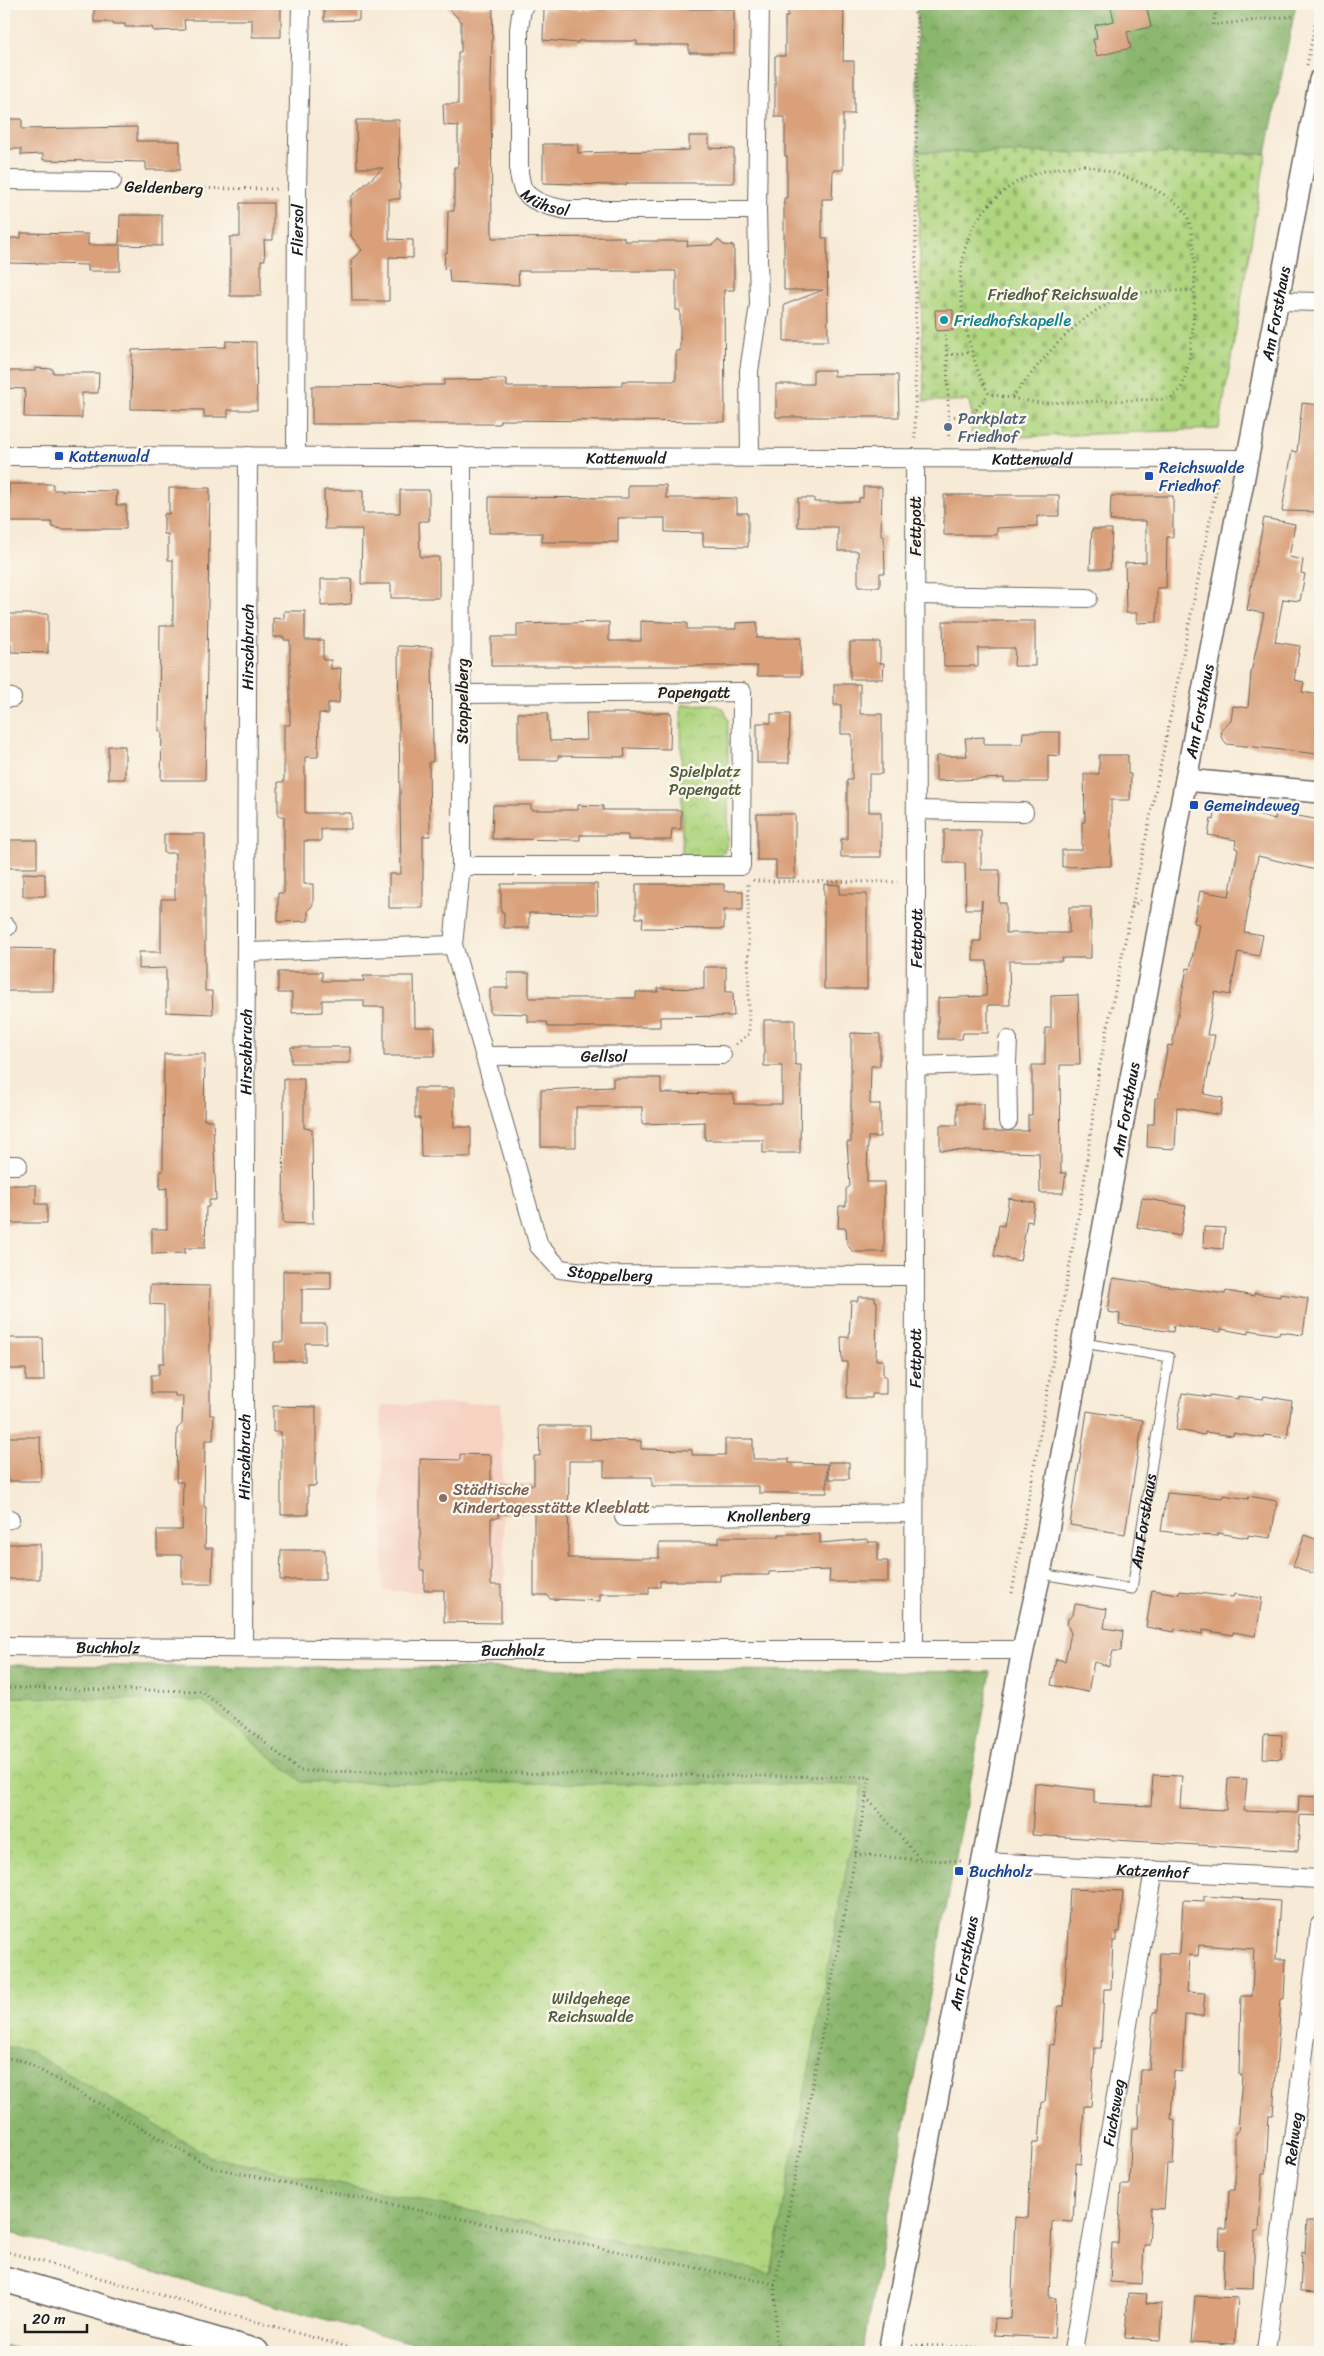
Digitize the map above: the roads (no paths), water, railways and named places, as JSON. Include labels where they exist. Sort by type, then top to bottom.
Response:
[{"type":"main road","points":[[4,2279],[256,2352]]},
{"type":"street","name":"Fliersol","points":[[296,456],[300,4]]},
{"type":"street","name":"Mühsol","points":[[525,4],[522,8],[519,29],[519,173],[523,189],[534,199],[548,206],[567,210],[758,210]]},
{"type":"street","points":[[750,456],[749,371],[759,304],[760,4]]},
{"type":"street","name":"Am Forsthaus","points":[[890,2344],[976,1861],[1040,1574],[1186,780],[1320,80]]},
{"type":"street","name":"Geldenberg","points":[[4,180],[112,181]]},
{"type":"street","points":[[1279,301],[1320,302]]},
{"type":"street","name":"Kattenwald","points":[[4,456],[750,456],[950,459],[1248,459]]},
{"type":"street","name":"Hirschbruch","points":[[243,1647],[248,456]]},
{"type":"street","name":"Stoppelberg","points":[[462,456],[461,866],[453,945],[539,1246],[560,1269],[606,1275],[914,1276]]},
{"type":"street","name":"Fettpott","points":[[914,1649],[915,458]]},
{"type":"street","points":[[916,595],[1088,598]]},
{"type":"street","name":"Papengatt","points":[[461,866],[741,866],[742,692],[462,694]]},
{"type":"street","points":[[1186,780],[1320,792]]},
{"type":"street","points":[[916,810],[1024,812]]},
{"type":"street","points":[[246,952],[453,945]]},
{"type":"street","points":[[1008,1040],[1008,1121]]},
{"type":"street","name":"Gellsol","points":[[486,1056],[722,1055]]},
{"type":"street","points":[[915,1066],[1007,1063]]},
{"type":"street","name":"Knollenberg","points":[[624,1517],[914,1513]]},
{"type":"street","name":"Buchholz","points":[[4,1646],[419,1650],[1023,1650]]},
{"type":"street","name":"Katzenhof","points":[[976,1861],[1320,1879]]},
{"type":"street","name":"Fuchsweg","points":[[1075,2352],[1154,1870]]},
{"type":"street","name":"Rehweg","points":[[1266,2352],[1320,1924]]},
{"type":"lane","name":"Am Forsthaus","points":[[1040,1574],[1132,1589],[1169,1357],[1082,1343]]},
{"type":"place","name":"Friedhofskapelle","points":[[944,320]]},
{"type":"place","name":"Parkplatz Friedhof","points":[[948,427]]},
{"type":"place","name":"Kattenwald","points":[[59,456]]},
{"type":"place","name":"Reichswalde Friedhof","points":[[1149,476]]},
{"type":"place","name":"Gemeindeweg","points":[[1194,805]]},
{"type":"place","name":"Städtische Kindertagesstätte Kleeblatt","points":[[443,1498]]},
{"type":"place","name":"Buchholz","points":[[959,1871]]},
{"type":"park label","name":"Friedhof Reichswalde","points":[[1063,294]]},
{"type":"park label","name":"Spielplatz Papengatt","points":[[705,780]]},
{"type":"park label","name":"Wildgehege Reichswalde","points":[[591,2007]]}]
